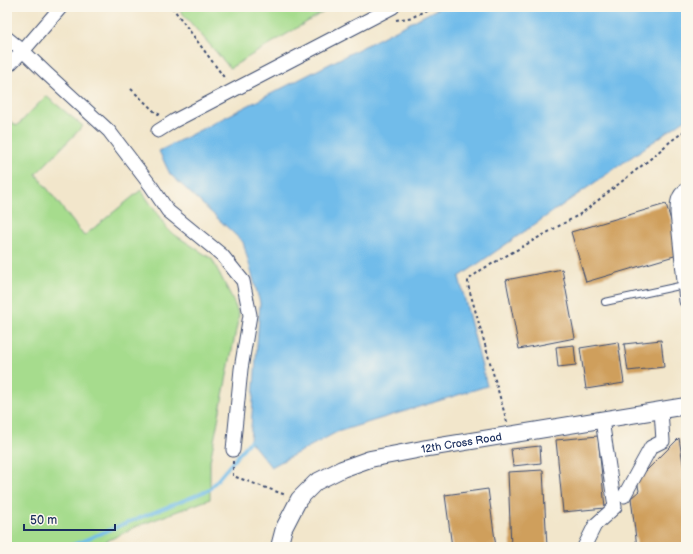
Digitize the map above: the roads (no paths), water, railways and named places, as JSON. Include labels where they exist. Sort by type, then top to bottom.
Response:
[{"type":"street","points":[[7,67],[61,7]]},
{"type":"street","points":[[158,131],[174,121],[393,7]]},
{"type":"street","points":[[7,38],[109,131],[168,211],[222,254],[243,281],[250,315],[241,369],[233,450]]},
{"type":"street","points":[[686,190],[681,193],[677,202],[686,301]]},
{"type":"street","name":"12th Cross Road","points":[[279,547],[284,528],[299,499],[316,482],[342,469],[370,459],[422,449],[686,406]]},
{"type":"street","points":[[624,496],[651,447],[663,441],[661,410]]},
{"type":"street","points":[[584,547],[595,525],[615,507],[602,420]]},
{"type":"lane","points":[[605,302],[684,285]]},
{"type":"water","points":[[441,7],[686,7],[686,119],[459,277],[487,386],[337,432],[271,467],[250,441],[260,303],[243,242],[170,174],[159,151]]},
{"type":"waterway","points":[[67,547],[209,490],[250,441]]}]
